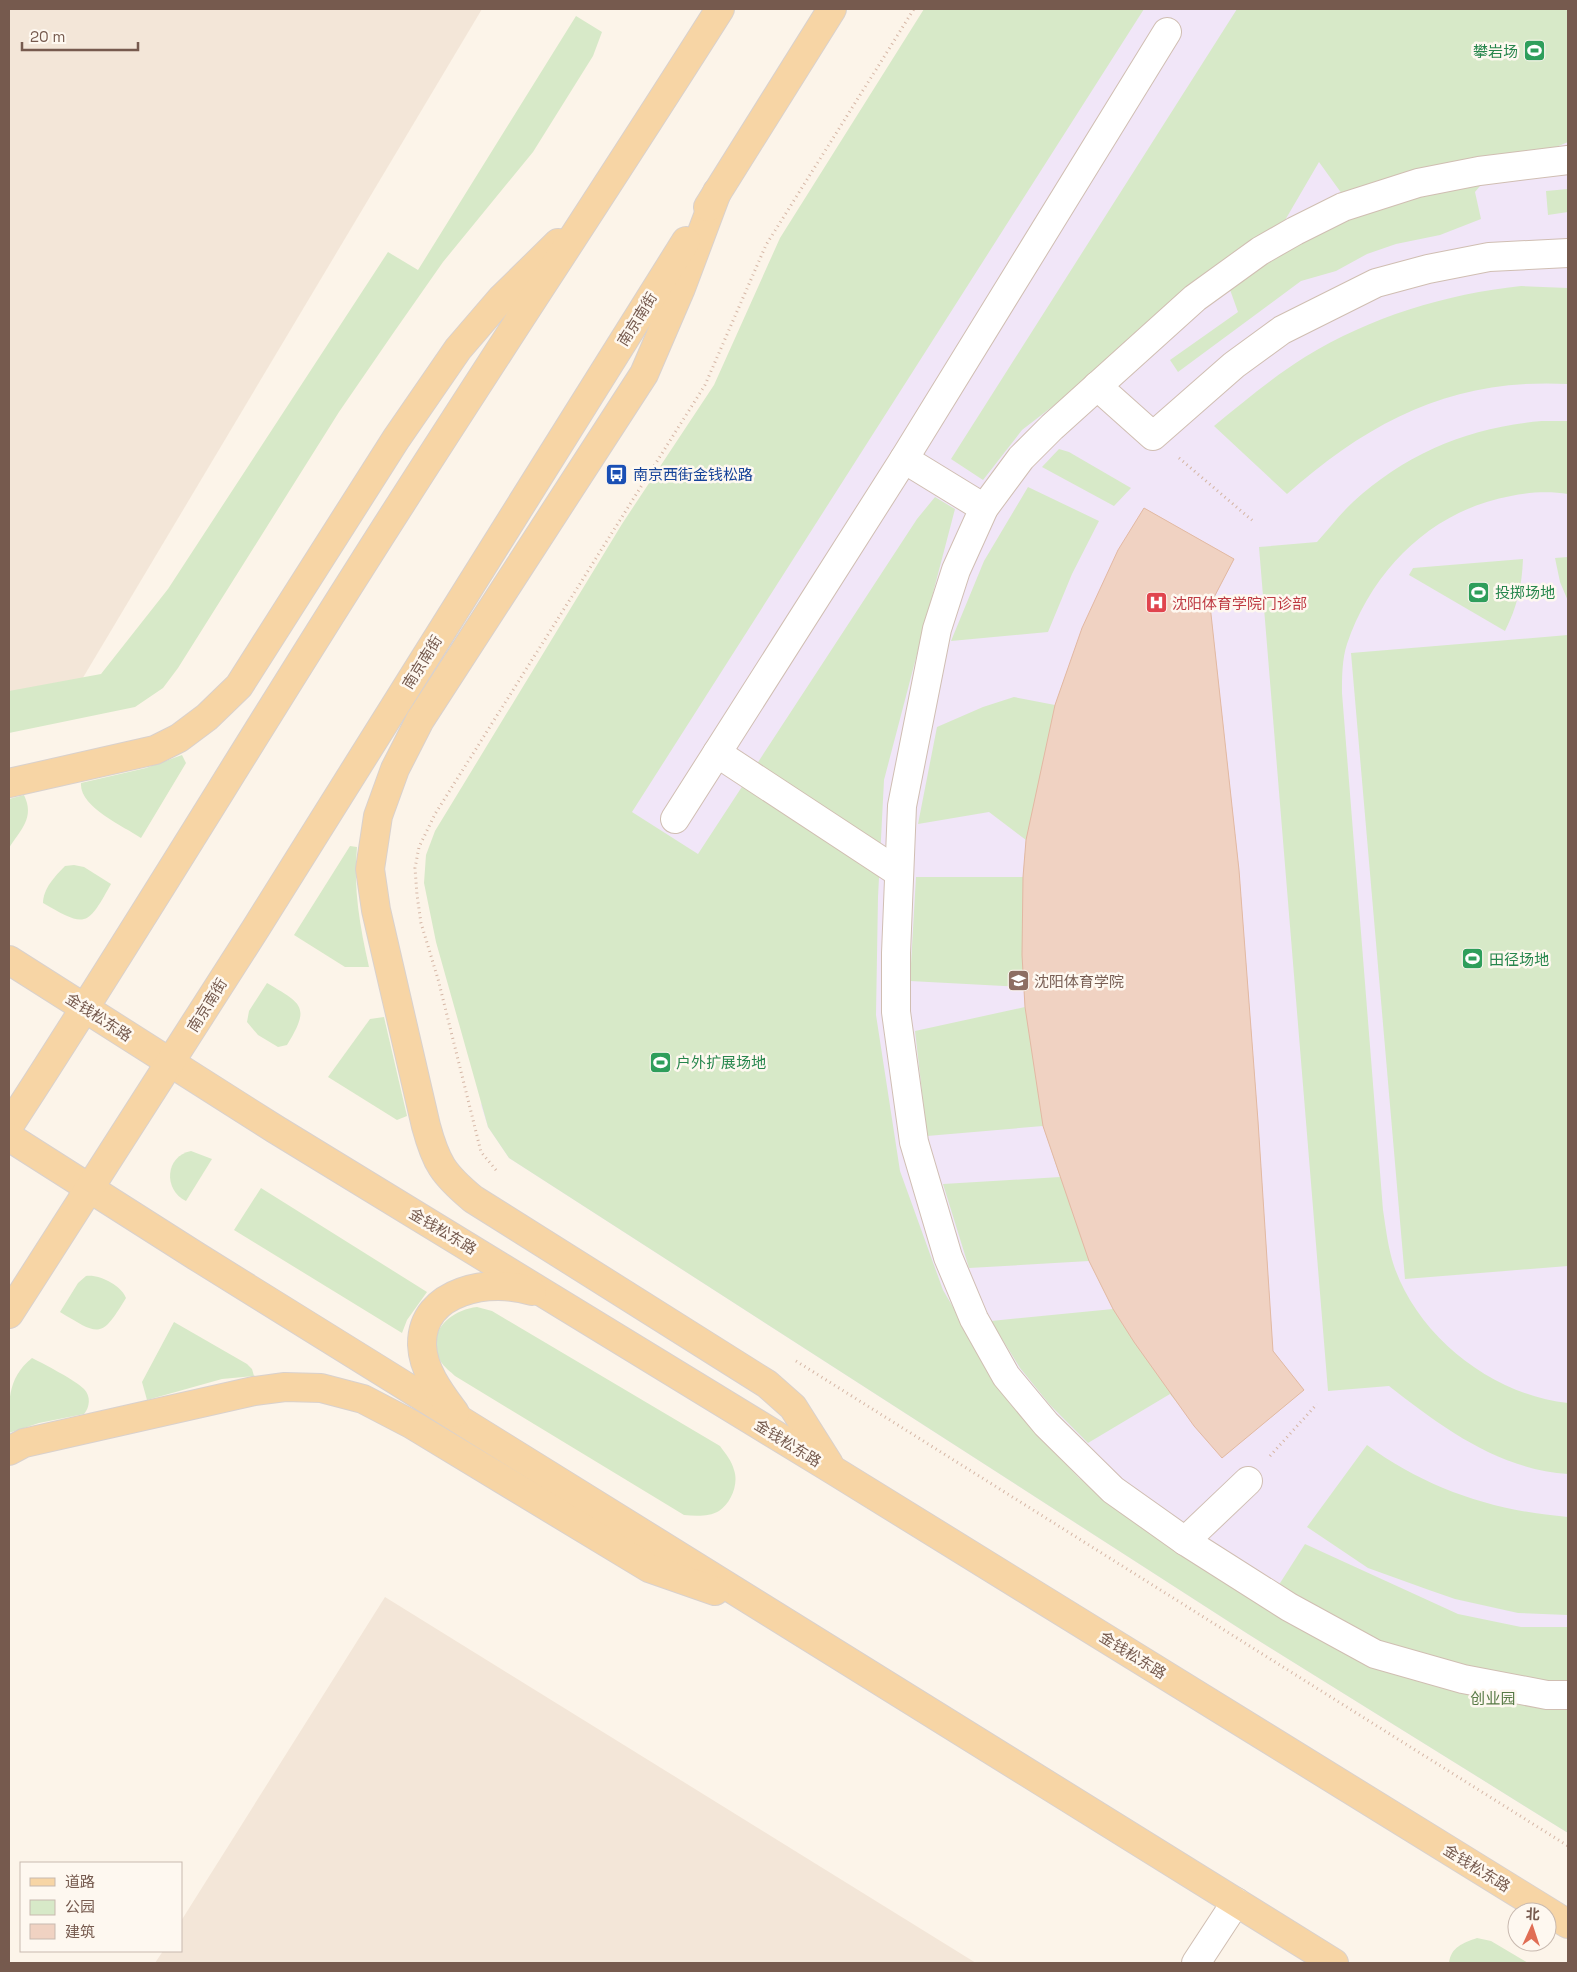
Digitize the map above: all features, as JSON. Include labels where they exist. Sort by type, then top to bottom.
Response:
[{"type":"main road","points":[[9,1126],[86,1008],[362,566],[595,207],[720,9]]},
{"type":"main road","name":"南京南街","points":[[9,1314],[170,1064],[832,9]]},
{"type":"main road","points":[[717,192],[681,288],[644,374],[420,720],[395,769],[378,816],[370,870],[376,910],[426,1126],[433,1153],[448,1179],[473,1199],[767,1384],[793,1407],[832,1470]]},
{"type":"main road","points":[[9,783],[155,750],[179,738],[207,717],[239,686],[396,439],[458,349],[501,299],[595,207]]},
{"type":"main road","name":"金钱松东路","points":[[9,960],[170,1064],[1568,1924]]},
{"type":"main road","points":[[9,1137],[88,1189],[1334,1963]]},
{"type":"main road","points":[[461,1421],[434,1381],[426,1363],[422,1344],[433,1313],[443,1302],[477,1287],[500,1285],[520,1287],[548,1295]]},
{"type":"main road","points":[[9,1451],[24,1444],[254,1391],[286,1387],[321,1388],[363,1399],[411,1424],[649,1568],[693,1585],[754,1603]]},
{"type":"street","points":[[675,819],[904,459],[1167,32]]},
{"type":"street","points":[[1568,160],[1479,171],[1418,183],[1343,207],[1260,251],[1195,298],[1097,386],[1021,458],[984,508],[956,570],[937,629],[902,806],[898,872],[896,1012],[902,1070],[916,1150],[948,1257],[974,1319],[1006,1376],[1046,1424],[1113,1490],[1185,1541],[1289,1607],[1375,1654],[1463,1679],[1548,1695],[1568,1695]]},
{"type":"street","points":[[1097,386],[1153,436],[1234,365],[1282,330],[1376,283],[1428,269],[1489,257],[1568,253]]},
{"type":"street","points":[[904,459],[984,508]]},
{"type":"street","points":[[716,753],[898,872]]},
{"type":"street","points":[[1185,1541],[1248,1481]]},
{"type":"street","points":[[1196,1963],[1236,1902]]},
{"type":"path","points":[[499,1174],[481,1152],[438,979],[421,923],[415,868],[419,847],[436,814],[705,385],[766,245],[914,9]]},
{"type":"path","points":[[1153,436],[1253,521]]},
{"type":"path","points":[[794,1359],[1568,1846]]},
{"type":"path","points":[[1248,1481],[1317,1404]]},
{"type":"shaded area","points":[[9,9],[482,9],[81,681],[9,693]]},
{"type":"shaded area","name":"沈阳体育学院","points":[[1007,9],[1568,9],[1568,1833],[1248,1634],[509,1158],[488,1127],[481,1105]]},
{"type":"shaded area","points":[[385,1597],[976,1963],[155,1963],[162,1952],[182,1952],[182,1919]]},
{"type":"green space","name":"创业园","points":[[924,9],[1144,9],[632,812],[698,854],[917,519],[935,497],[955,509],[884,780],[878,897],[876,1015],[900,1171],[943,1290],[1010,1404],[1079,1478],[1268,1602],[1305,1544],[1458,1614],[1521,1627],[1568,1627],[1568,1833],[1248,1634],[509,1158],[488,1127],[436,942],[424,883],[426,855],[435,831],[622,524],[714,385],[780,238]]},
{"type":"green space","points":[[1237,9],[1568,9],[1568,142],[1489,175],[1475,192],[1481,219],[1440,235],[1396,244],[1367,254],[1336,271],[1301,281],[1178,372],[1170,360],[1238,312],[1229,287],[1066,396],[1022,430],[983,480],[951,459]],"holes":[[[1319,162],[1355,212],[1259,265]]]},
{"type":"green space","points":[[576,16],[602,32],[593,56],[533,152],[443,262],[339,412],[178,668],[163,688],[135,707],[9,733],[9,691],[101,674],[168,589],[388,252],[418,270]]},
{"type":"green space","points":[[1568,189],[1568,212],[1548,215],[1546,191]]},
{"type":"green space","points":[[1521,286],[1568,288],[1568,384],[1526,384],[1487,388],[1451,397],[1416,409],[1383,425],[1350,445],[1287,494],[1214,426],[1258,390],[1293,365],[1356,330],[1382,319],[1437,301]]},
{"type":"green space","points":[[1542,421],[1568,421],[1568,494],[1547,492],[1525,494],[1483,503],[1456,514],[1432,529],[1410,547],[1390,567],[1358,616],[1345,650],[1342,693],[1383,1210],[1394,1266],[1406,1292],[1421,1317],[1440,1339],[1462,1358],[1487,1375],[1513,1388],[1540,1398],[1568,1403],[1568,1474],[1542,1471],[1495,1455],[1451,1431],[1389,1386],[1328,1391],[1259,547],[1317,542],[1348,507],[1373,485],[1417,456],[1440,445],[1490,429]]},
{"type":"green space","points":[[1059,449],[1069,452],[1131,488],[1114,506],[1042,467]]},
{"type":"green space","points":[[1028,487],[1099,521],[1072,574],[1048,632],[951,641],[984,561]]},
{"type":"green space","points":[[1144,508],[1234,559],[1210,605],[1239,870],[1273,1351],[1304,1390],[1222,1458],[1170,1394],[1088,1443],[1050,1405],[1020,1368],[991,1321],[1113,1309],[1089,1261],[969,1268],[943,1184],[1060,1177],[1043,1126],[927,1136],[915,1031],[1025,1007],[1024,987],[910,981],[916,877],[1023,877],[1026,840],[989,812],[918,824],[937,727],[983,707],[1014,697],[1055,705],[1094,604],[1117,556]]},
{"type":"green space","name":"投掷场地","points":[[1568,557],[1568,601],[1560,582],[1555,558]]},
{"type":"green space","name":"投掷场地","points":[[1523,559],[1518,596],[1505,631],[1409,575],[1413,568]]},
{"type":"green space","name":"田径场地","points":[[1568,635],[1568,1266],[1405,1279],[1351,653]]},
{"type":"green space","points":[[182,755],[186,763],[141,838],[94,808],[82,792],[81,783],[146,768]]},
{"type":"green space","points":[[24,795],[28,810],[27,817],[22,829],[9,848],[9,799]]},
{"type":"green space","points":[[350,846],[357,847],[358,907],[369,967],[345,967],[294,935]]},
{"type":"green space","points":[[65,866],[84,867],[111,884],[96,909],[90,916],[84,919],[68,917],[43,903],[47,888],[54,878]]},
{"type":"green space","points":[[267,983],[288,996],[299,1007],[299,1022],[287,1045],[278,1047],[258,1035],[247,1022],[249,1011]]},
{"type":"green space","points":[[384,1017],[407,1116],[397,1120],[328,1077],[370,1019]]},
{"type":"green space","points":[[191,1151],[212,1159],[186,1201],[173,1189],[170,1174],[176,1159],[182,1154]]},
{"type":"green space","points":[[261,1188],[427,1292],[407,1320],[402,1333],[234,1230]]},
{"type":"green space","points":[[86,1276],[109,1281],[126,1298],[111,1321],[105,1327],[99,1329],[84,1326],[60,1312],[78,1283]]},
{"type":"green space","points":[[477,1307],[492,1311],[720,1446],[732,1463],[735,1475],[733,1493],[723,1508],[706,1515],[684,1515],[455,1376],[441,1362],[436,1342],[438,1333],[442,1325],[449,1318],[467,1309]]},
{"type":"green space","points":[[174,1322],[247,1364],[252,1369],[254,1376],[222,1379],[147,1400],[142,1382]]},
{"type":"green space","points":[[32,1358],[80,1385],[89,1398],[88,1408],[84,1414],[39,1423],[9,1433],[9,1402],[13,1383],[17,1375]]},
{"type":"green space","points":[[1367,1445],[1413,1474],[1437,1486],[1462,1495],[1514,1509],[1568,1517],[1568,1615],[1518,1613],[1455,1599],[1368,1568],[1307,1527]]},
{"type":"green space","points":[[1477,1938],[1491,1941],[1528,1963],[1449,1963],[1452,1953],[1463,1944]]},
{"type":"building","points":[[1144,508],[1234,559],[1210,605],[1239,870],[1273,1351],[1304,1390],[1222,1458],[1194,1426],[1134,1342],[1113,1309],[1089,1261],[1043,1126],[1025,1007],[1022,955],[1023,877],[1026,840],[1055,705],[1082,628],[1118,550]]},
{"type":"place","name":"攀岩场","points":[[1534,51]]},
{"type":"place","name":"南京西街金钱松路","points":[[617,474]]},
{"type":"place","name":"投掷场地","points":[[1479,592]]},
{"type":"place","name":"沈阳体育学院门诊部","points":[[1156,603]]},
{"type":"place","name":"田径场地","points":[[1473,959]]},
{"type":"place","name":"沈阳体育学院","points":[[1018,981]]},
{"type":"place","name":"户外扩展场地","points":[[660,1062]]}]
